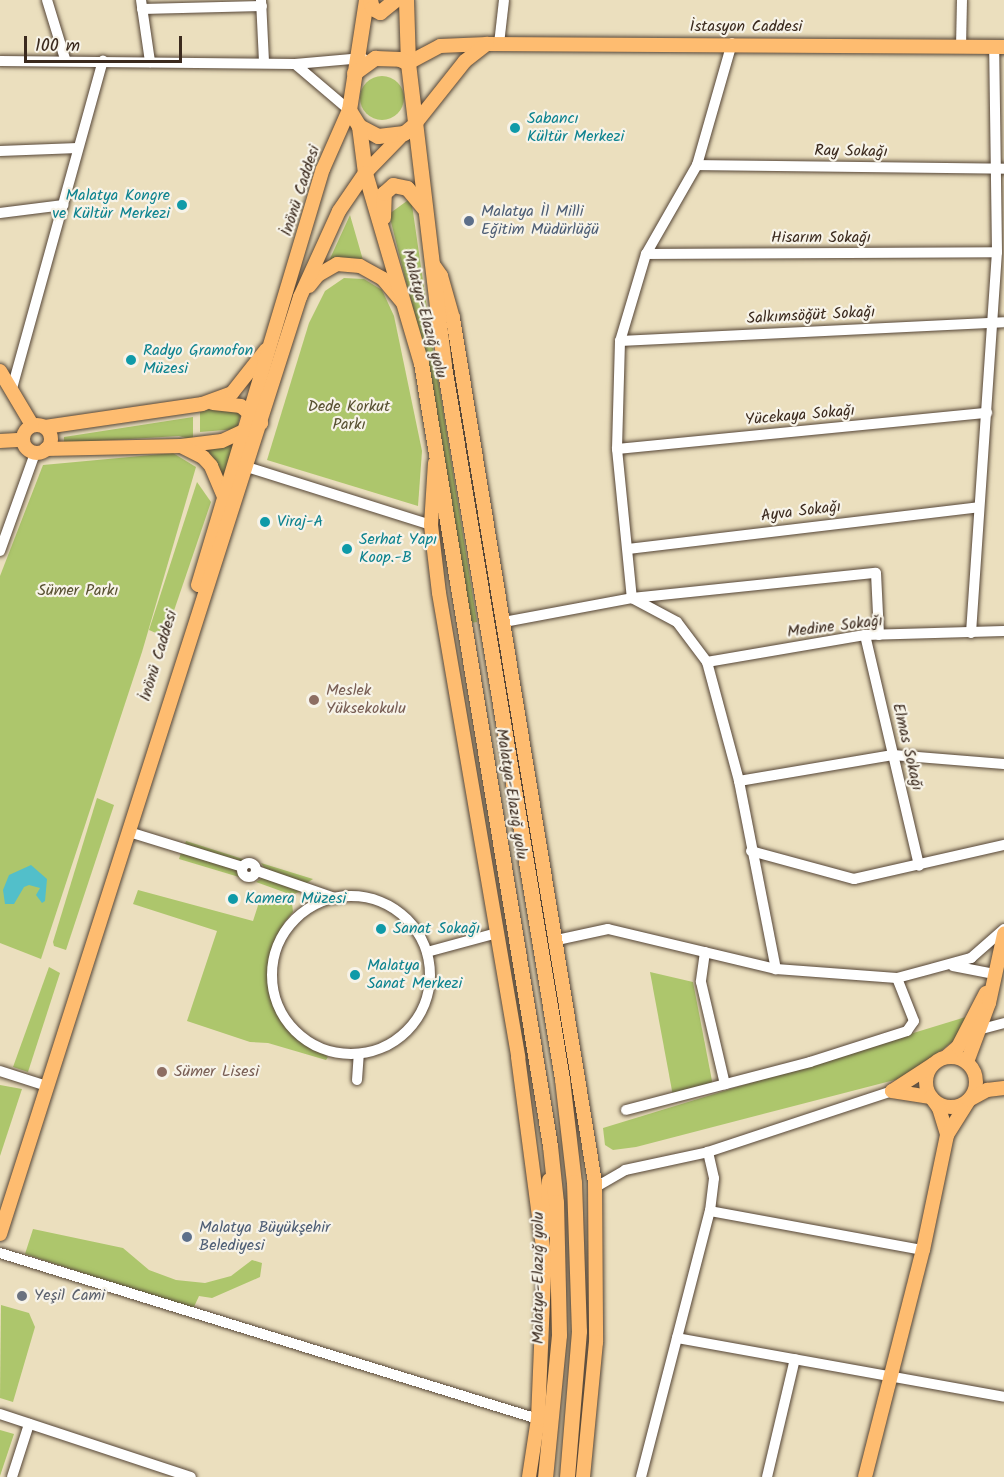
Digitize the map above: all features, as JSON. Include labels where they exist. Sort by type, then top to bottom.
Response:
[{"type":"highway","points":[[368,0],[372,8],[380,12],[395,0]]},
{"type":"highway","points":[[368,0],[349,110],[358,126],[378,136],[410,128],[406,0]]},
{"type":"highway","points":[[356,65],[375,58],[400,59],[408,63]]},
{"type":"highway","name":"Malatya-Elazığ yolu","points":[[358,126],[365,173],[421,363],[550,1146],[556,1202],[559,1335],[545,1477]]},
{"type":"highway","name":"Malatya-Elazığ yolu","points":[[410,128],[426,210],[448,390],[562,1079],[574,1182],[579,1331],[567,1477]]},
{"type":"highway","points":[[383,236],[382,200],[389,187],[407,188],[426,210]]},
{"type":"main road","name":"İstasyon Caddesi","points":[[408,63],[440,46],[493,44],[732,43],[999,47]]},
{"type":"main road","points":[[22,440],[39,426],[203,404],[227,402],[256,418],[300,297],[339,211],[365,173],[410,128],[465,61],[493,44]]},
{"type":"main road","name":"İnönü Caddesi","points":[[0,1211],[129,832],[224,541],[247,466],[275,336],[323,169],[349,110]]},
{"type":"main road","points":[[431,263],[441,276],[453,318],[596,1187],[596,1330],[583,1477]]},
{"type":"main road","points":[[300,297],[318,275],[337,264],[360,266],[383,279],[405,306]]},
{"type":"main road","points":[[203,404],[232,393],[252,372],[275,336]]},
{"type":"main road","points":[[0,371],[11,392],[51,438],[40,451]]},
{"type":"main road","name":"İnönü Caddesi","points":[[0,1234],[44,1085],[247,432],[256,418]]},
{"type":"main road","points":[[0,441],[22,440],[40,451],[181,446],[222,441],[247,432]]},
{"type":"main road","points":[[181,446],[203,457],[211,466],[226,502]]},
{"type":"main road","points":[[436,454],[431,525],[534,1161],[545,1262]]},
{"type":"main road","points":[[865,1477],[923,1250],[948,1135],[976,1085],[970,1065],[982,1029],[1004,932]]},
{"type":"main road","points":[[892,1091],[946,1057],[966,1032],[994,975]]},
{"type":"main road","points":[[946,1057],[970,1065],[982,1079],[1004,1087]]},
{"type":"main road","points":[[932,1065],[926,1081],[931,1097],[939,1108],[948,1135]]},
{"type":"main road","points":[[892,1091],[931,1097],[945,1107],[969,1100],[987,1090],[1004,1087]]},
{"type":"main road","points":[[529,1477],[538,1419],[550,1146]]},
{"type":"street","points":[[47,0],[65,59]]},
{"type":"street","points":[[493,44],[504,0]]},
{"type":"street","points":[[961,47],[962,0]]},
{"type":"street","points":[[150,62],[142,5],[262,3],[264,62]]},
{"type":"street","points":[[632,598],[616,449],[620,341],[646,254],[697,165],[732,43]]},
{"type":"street","points":[[972,633],[978,507],[987,413],[997,252],[1000,169],[999,47]]},
{"type":"street","points":[[0,61],[65,59],[356,65]]},
{"type":"street","points":[[11,392],[103,61]]},
{"type":"street","points":[[294,64],[349,110]]},
{"type":"street","points":[[0,151],[78,148]]},
{"type":"street","name":"Ray Sokağı","points":[[697,165],[1000,169]]},
{"type":"street","points":[[0,213],[63,205]]},
{"type":"street","name":"Hisarım Sokağı","points":[[646,254],[997,252]]},
{"type":"street","name":"Salkımsöğüt Sokağı","points":[[620,341],[1004,322]]},
{"type":"street","name":"Yücekaya Sokağı","points":[[616,449],[987,413]]},
{"type":"street","points":[[0,551],[40,451]]},
{"type":"street","points":[[247,466],[431,525]]},
{"type":"street","name":"Ayva Sokağı","points":[[628,549],[978,507]]},
{"type":"street","points":[[504,622],[632,598],[876,573],[879,635]]},
{"type":"street","points":[[632,598],[677,622],[707,662],[739,781],[776,969]]},
{"type":"street","name":"Medine Sokağı","points":[[707,662],[865,635],[1004,631]]},
{"type":"street","name":"Elmas Sokağı","points":[[865,635],[919,866]]},
{"type":"street","points":[[739,781],[893,755],[1004,764]]},
{"type":"street","points":[[129,832],[243,867],[252,863],[257,871],[336,898],[365,897],[387,904],[405,917],[420,935],[427,952],[430,983],[423,1009],[407,1031],[385,1047],[359,1054],[334,1052],[311,1043],[292,1028],[279,1007],[273,982],[274,958],[283,935],[299,915],[336,898]]},
{"type":"street","points":[[751,851],[854,879],[1004,845]]},
{"type":"street","points":[[557,940],[608,929],[776,969],[897,978],[952,966],[986,949],[1004,932]]},
{"type":"street","points":[[427,952],[497,933]]},
{"type":"street","points":[[705,952],[701,982],[724,1084]]},
{"type":"street","points":[[952,966],[994,975]]},
{"type":"street","points":[[626,1110],[907,1031],[914,1021],[897,978]]},
{"type":"street","points":[[982,1029],[1004,1023]]},
{"type":"street","points":[[357,1080],[359,1054]]},
{"type":"street","points":[[0,1071],[44,1085]]},
{"type":"street","points":[[596,1187],[624,1170],[708,1152],[892,1091]]},
{"type":"street","points":[[641,1477],[710,1211],[714,1178],[708,1152]]},
{"type":"street","points":[[710,1211],[923,1250]]},
{"type":"street","points":[[0,1253],[538,1419]]},
{"type":"street","points":[[677,1338],[1004,1397]]},
{"type":"street","points":[[767,1477],[795,1359]]},
{"type":"street","points":[[0,1414],[191,1477]]},
{"type":"street","points":[[12,1477],[29,1424]]},
{"type":"green space","points":[[382,76],[398,82],[404,98],[398,114],[382,120],[366,114],[360,98],[366,82]]},
{"type":"green space","points":[[411,198],[477,622],[470,623],[423,350],[389,214]]},
{"type":"green space","points":[[350,215],[363,260],[344,258],[328,263]]},
{"type":"green space","name":"Dede Korkut Parkı","points":[[344,278],[364,279],[382,290],[394,316],[422,451],[418,506],[267,460],[309,323],[325,291]]},
{"type":"green space","points":[[214,408],[241,412],[237,429],[200,432],[200,412]]},
{"type":"green space","points":[[193,417],[193,440],[179,436],[64,443],[64,437]]},
{"type":"green space","points":[[239,440],[227,483],[203,448]]},
{"type":"green space","name":"Sümer Parkı","points":[[173,453],[196,467],[142,652],[41,959],[0,943],[0,576],[43,465]]},
{"type":"green space","points":[[197,482],[211,502],[165,637],[149,630]]},
{"type":"green space","points":[[97,798],[114,805],[66,950],[54,946],[53,942]]},
{"type":"green space","points":[[186,841],[246,860],[239,865],[184,848]]},
{"type":"green space","points":[[181,853],[238,870],[239,877],[179,859]]},
{"type":"green space","points":[[261,863],[313,879],[307,883],[265,869]]},
{"type":"green space","points":[[262,878],[301,891],[292,895],[256,882]]},
{"type":"green space","points":[[138,890],[253,921],[262,893],[292,903],[293,912],[284,923],[270,957],[268,984],[275,1009],[289,1031],[328,1057],[326,1060],[268,1043],[250,1042],[187,1021],[217,931],[133,904]]},
{"type":"green space","points":[[49,967],[60,973],[28,1072],[13,1067]]},
{"type":"green space","points":[[650,972],[693,982],[713,1086],[673,1096]]},
{"type":"green space","points":[[969,1016],[953,1041],[910,1076],[636,1147],[613,1150],[605,1145],[603,1128]]},
{"type":"green space","points":[[0,1085],[22,1089],[0,1156]]},
{"type":"green space","points":[[33,1229],[123,1248],[149,1270],[176,1280],[205,1283],[231,1276],[252,1260],[262,1263],[260,1277],[212,1298],[199,1296],[193,1309],[25,1254]]},
{"type":"green space","points":[[1,1305],[29,1313],[35,1327],[13,1402],[0,1398]]},
{"type":"green space","points":[[0,1430],[14,1434],[0,1476]]},
{"type":"water","points":[[31,865],[47,879],[45,901],[42,903],[36,895],[40,888],[29,885],[24,887],[14,904],[5,904],[3,890],[9,875]]},
{"type":"place","name":"Sabancı Kültür Merkezi","points":[[515,128]]},
{"type":"place","name":"Malatya Kongre ve Kültür Merkezi","points":[[182,205]]},
{"type":"place","name":"Malatya İl Milli Eğitim Müdürlüğü","points":[[469,221]]},
{"type":"place","name":"Radyo Gramofon Müzesi","points":[[131,360]]},
{"type":"place","name":"Viraj-A","points":[[265,522]]},
{"type":"place","name":"Serhat Yapı Koop.-B","points":[[347,549]]},
{"type":"place","name":"Meslek Yüksekokulu","points":[[314,700]]},
{"type":"place","name":"Kamera Müzesi","points":[[233,899]]},
{"type":"place","name":"Sanat Sokağı","points":[[381,929]]},
{"type":"place","name":"Malatya Sanat Merkezi","points":[[355,975]]},
{"type":"place","name":"Sümer Lisesi","points":[[162,1072]]},
{"type":"place","name":"Malatya Büyükşehir Belediyesi","points":[[187,1237]]},
{"type":"place","name":"Yeşil Cami","points":[[22,1296]]}]
